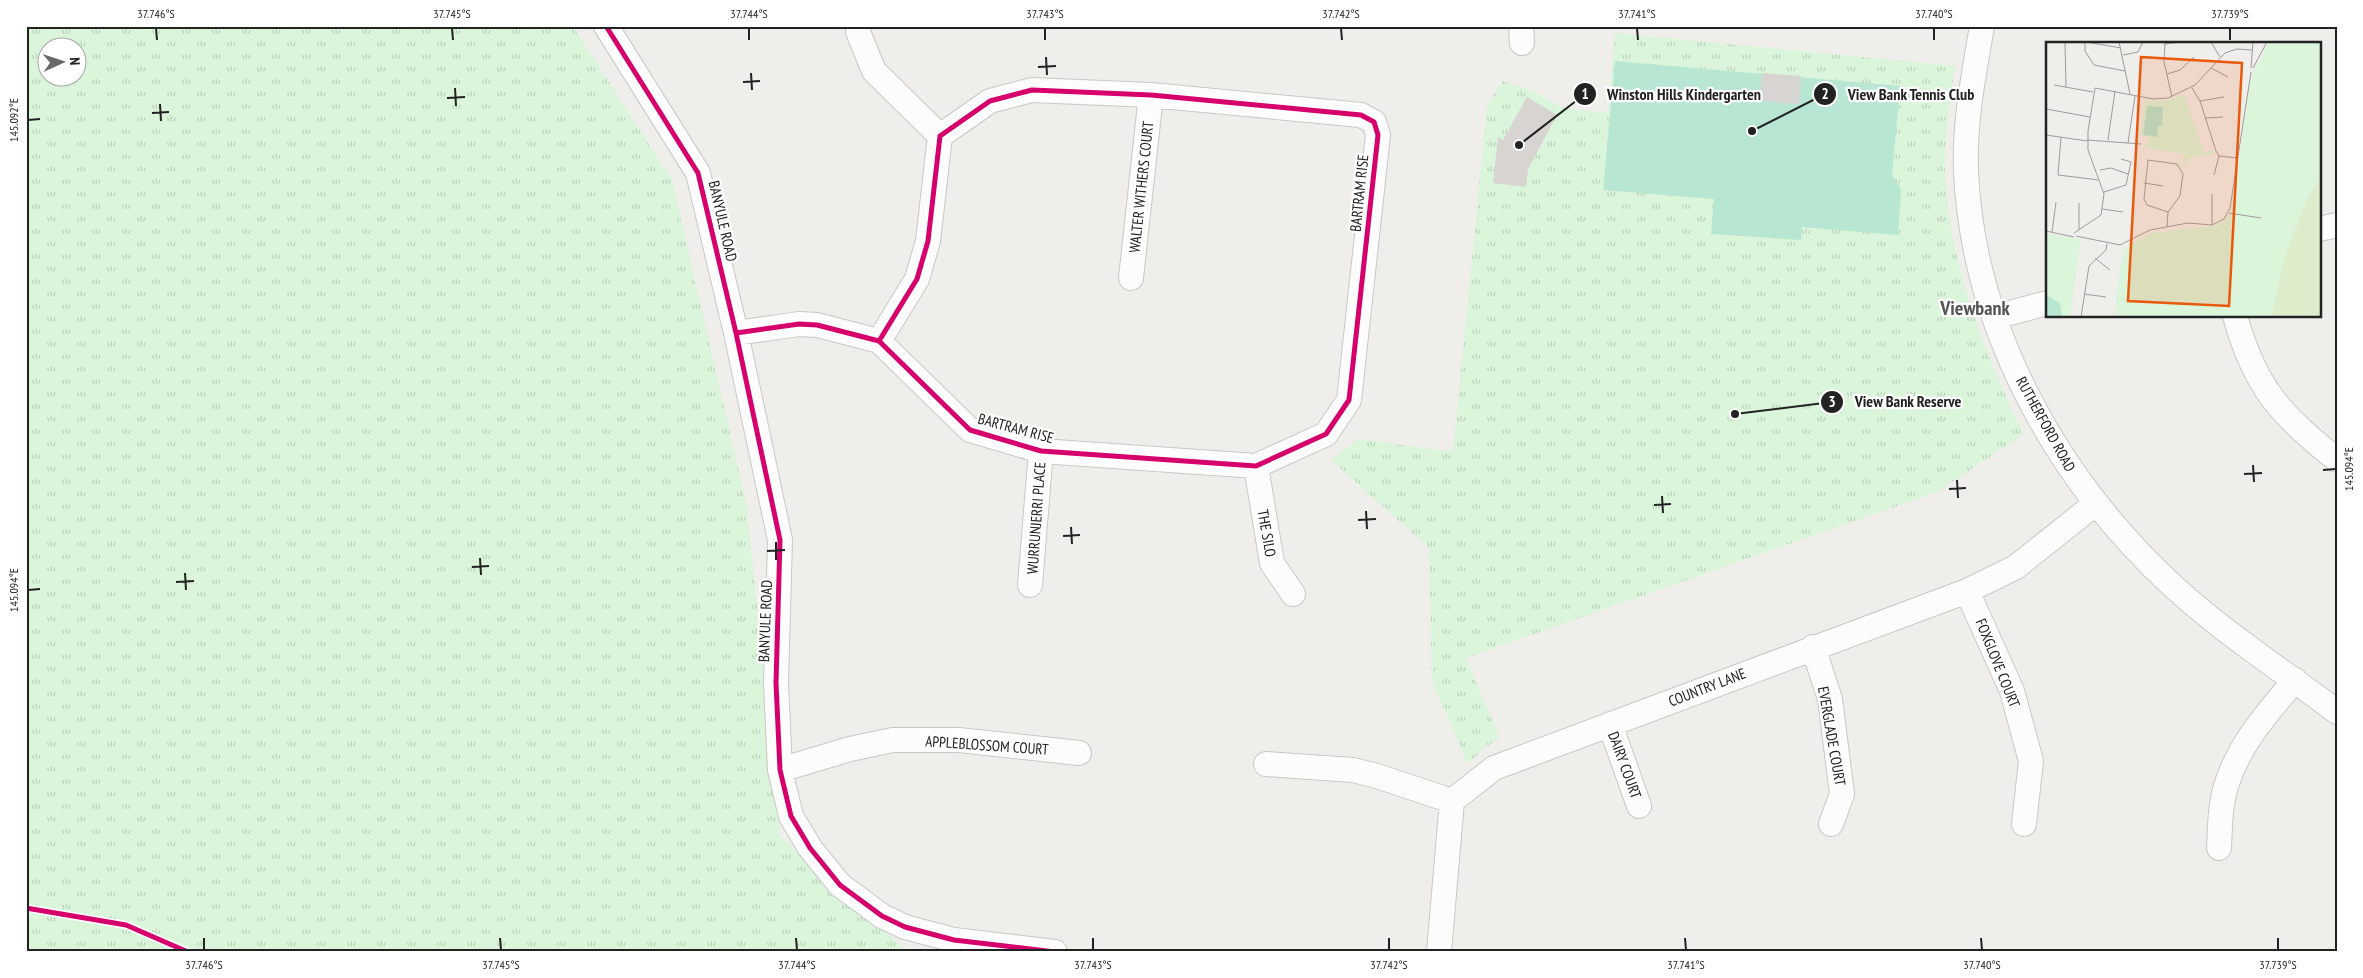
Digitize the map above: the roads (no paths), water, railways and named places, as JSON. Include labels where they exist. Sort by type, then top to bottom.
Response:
[{"type":"street","name":"BANYULE ROAD","points":[[606,26],[698,173],[736,333],[780,540],[776,684],[780,770],[791,816],[810,848],[840,885],[882,916],[905,927],[954,940],[1055,952]]},
{"type":"street","name":"RUTHERFORD ROAD","points":[[1982,26],[1971,91],[1967,134],[1966,170],[1975,246],[1995,317],[2014,366],[2041,422],[2068,466],[2121,536],[2176,589],[2337,712]]},
{"type":"street","points":[[736,333],[780,326],[808,325],[879,341],[917,280],[926,248],[940,136],[874,71],[858,32]]},
{"type":"street","name":"BARTRAM RISE","points":[[879,341],[970,430],[1041,451],[1256,466],[1326,434],[1349,400],[1378,135],[1383,119],[1361,115],[1150,96],[1032,90],[990,101],[940,136]]},
{"type":"street","name":"WALTER WITHERS COURT","points":[[1131,278],[1150,96]]},
{"type":"street","points":[[2320,229],[2337,225]]},
{"type":"street","points":[[1995,317],[2046,302]]},
{"type":"street","points":[[2236,318],[2249,362],[2262,386],[2300,430],[2337,460]]},
{"type":"street","name":"WURRUNJERRI PLACE","points":[[1030,585],[1041,451]]},
{"type":"street","name":"THE SILO","points":[[1256,466],[1272,563],[1293,594]]},
{"type":"street","name":"COUNTRY LANE","points":[[1452,801],[1494,768],[1813,647],[1967,591],[2016,567],[2095,504]]},
{"type":"street","name":"FOXGLOVE COURT","points":[[1967,591],[2012,691],[2031,761],[2024,824]]},
{"type":"street","name":"EVERGLADE COURT","points":[[1813,647],[1830,699],[1842,794],[1831,824]]},
{"type":"street","points":[[2219,848],[2221,810],[2226,787],[2234,766],[2245,743],[2260,721],[2295,680]]},
{"type":"street","name":"DAIRY COURT","points":[[1610,724],[1639,806]]},
{"type":"street","name":"APPLEBLOSSOM COURT","points":[[780,770],[850,749],[893,740],[959,740],[1079,753]]},
{"type":"street","points":[[1266,764],[1353,770],[1452,801],[1439,952]]},
{"type":"place","name":"View Bank Tennis Club","points":[[1752,131]]},
{"type":"place","name":"Winston Hills Kindergarten","points":[[1519,145]]},
{"type":"place","name":"View Bank Reserve","points":[[1735,414]]},
{"type":"district","name":"Viewbank","points":[[1975,308]]}]
